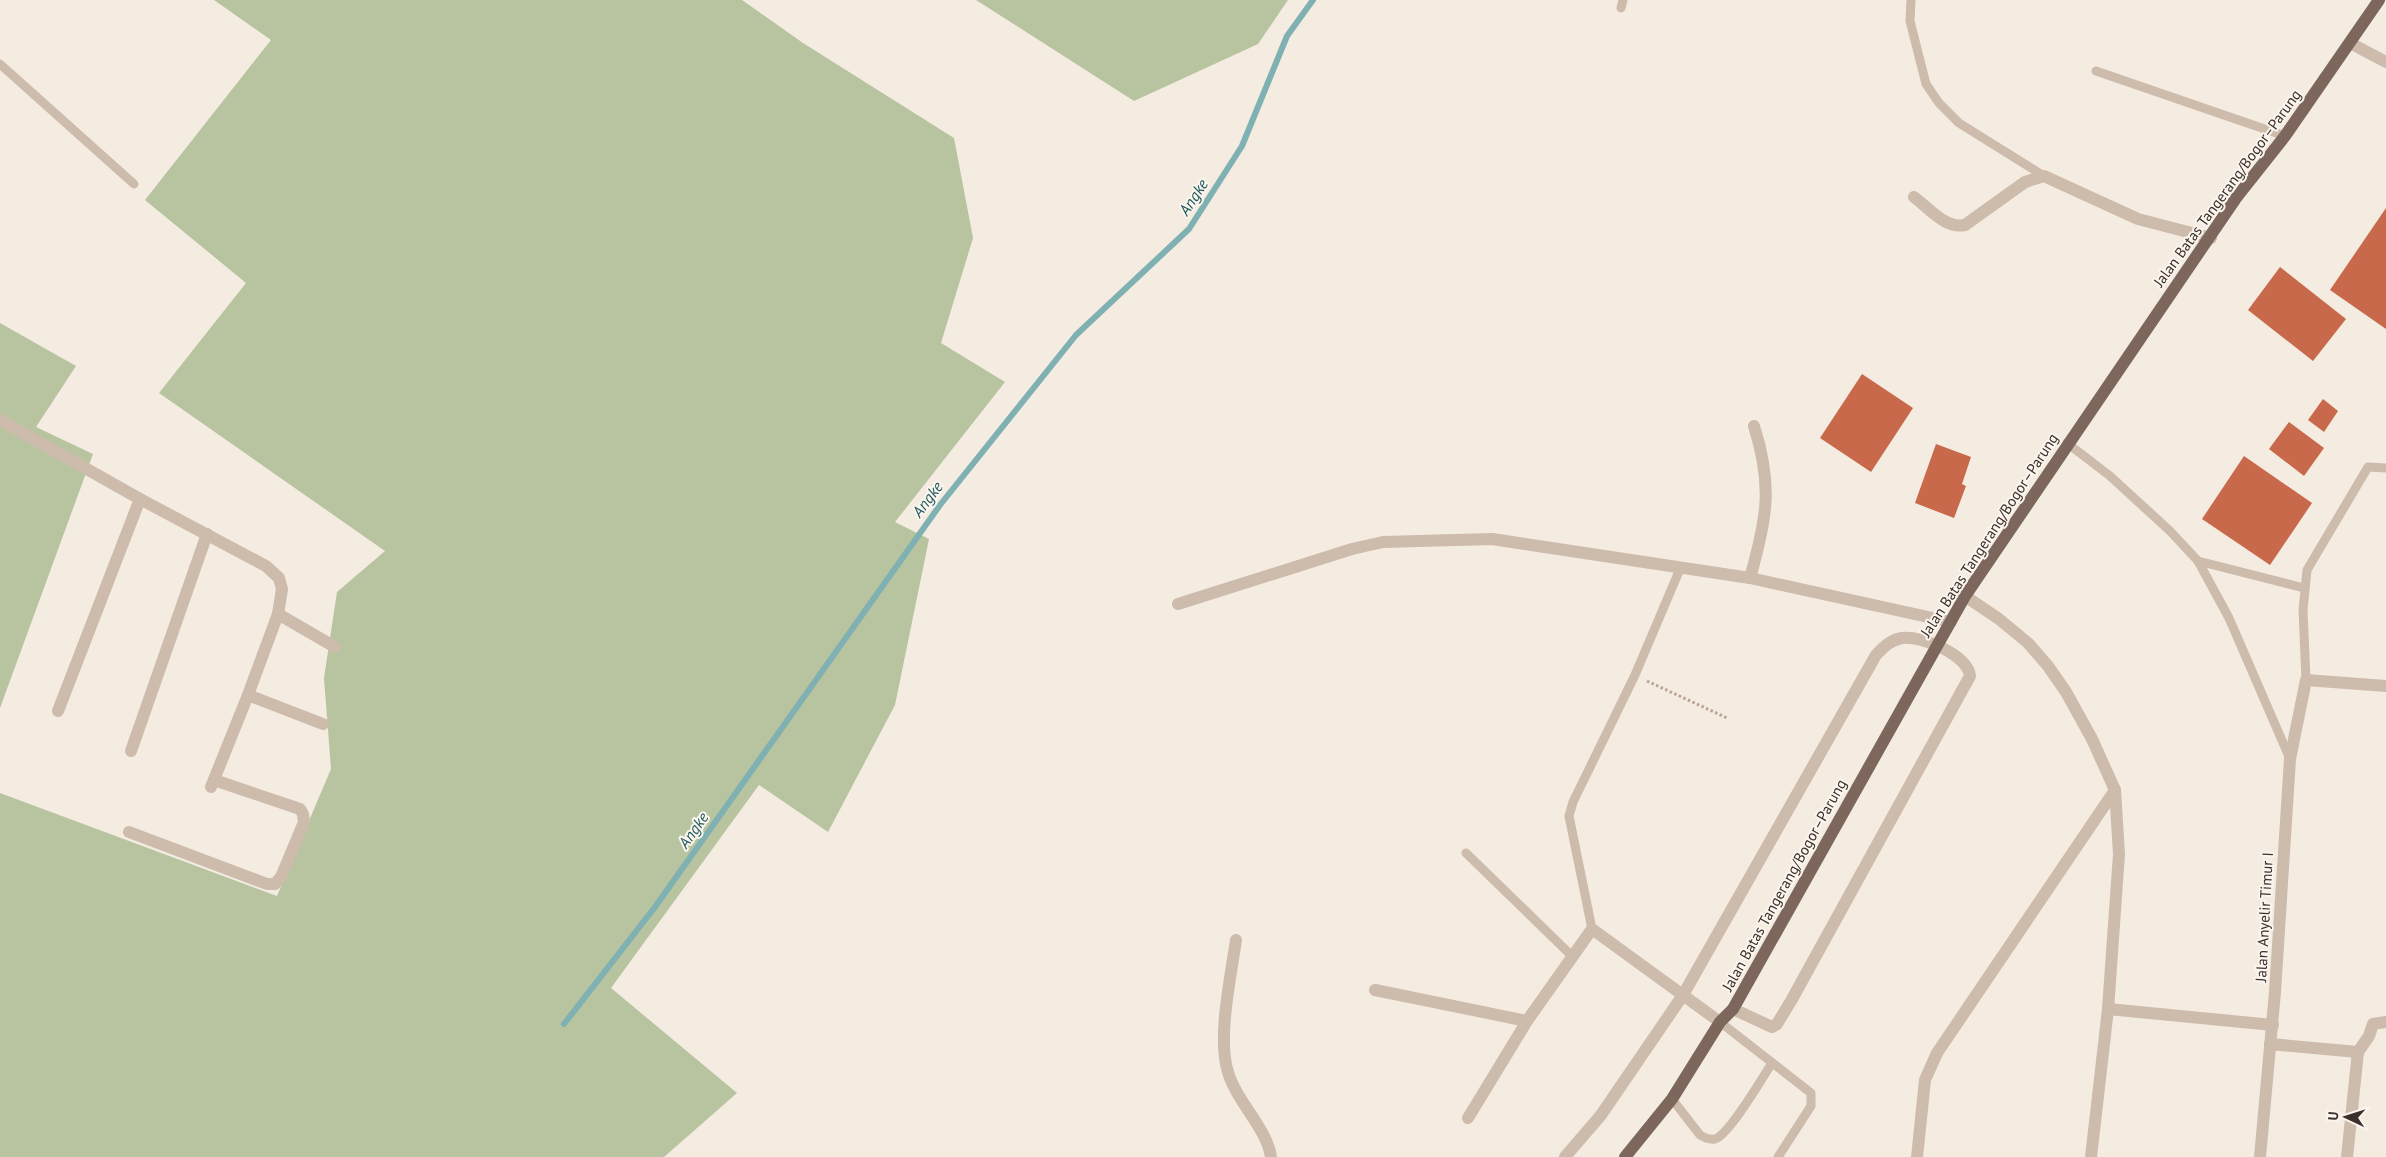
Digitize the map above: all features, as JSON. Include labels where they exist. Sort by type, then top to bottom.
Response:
[{"type":"main road","name":"Jalan Batas Tangerang/Bogor–Parung","points":[[1625,1157],[1672,1099],[1720,1022],[1733,1008],[1965,596],[2067,443],[2211,238],[2236,198],[2285,136],[2380,0]]},
{"type":"street","points":[[2350,43],[2386,62]]},
{"type":"street","points":[[1914,197],[1945,222],[1958,226],[1965,225],[2024,182],[2044,176],[2138,219],[2211,238]]},
{"type":"street","points":[[0,420],[273,571],[279,578],[282,589],[278,614],[212,784],[300,809],[304,822],[281,877],[275,884],[268,884],[129,832]]},
{"type":"street","points":[[1750,578],[1763,532],[1768,496],[1764,457],[1754,426]]},
{"type":"street","points":[[58,712],[140,499]]},
{"type":"street","points":[[131,751],[207,534]]},
{"type":"street","points":[[1178,604],[1352,549],[1383,542],[1492,539],[1750,578],[1951,622]]},
{"type":"street","points":[[1965,596],[2000,620],[2028,643],[2048,666],[2066,692],[2092,739],[2115,790],[2119,854],[2108,1009],[2091,1157]]},
{"type":"street","points":[[278,614],[335,646]]},
{"type":"street","points":[[1565,1157],[1607,1107],[1683,995],[1876,655],[1888,643],[1904,637],[1937,644],[1967,665],[1970,676],[1791,1001],[1777,1024],[1772,1027],[1765,1026],[1733,1008]]},
{"type":"street","points":[[2306,680],[2386,686]]},
{"type":"street","name":"Jalan Anyelir Timur I","points":[[2260,1157],[2273,1025],[2290,759],[2306,680]]},
{"type":"street","points":[[248,695],[323,724]]},
{"type":"street","points":[[1918,1157],[1925,1080],[1937,1053],[2115,790]]},
{"type":"street","points":[[1468,1118],[1527,1021],[1592,929],[1720,1022]]},
{"type":"street","points":[[1236,940],[1223,1050],[1228,1074],[1266,1143],[1271,1157]]},
{"type":"street","points":[[1375,990],[1527,1021]]},
{"type":"street","points":[[2108,1009],[2273,1025]]},
{"type":"street","points":[[2347,1157],[2358,1052],[2369,1036],[2373,1024],[2386,1022]]},
{"type":"street","points":[[2270,1044],[2358,1052]]},
{"type":"lane","points":[[1911,0],[1910,21],[1926,84],[1939,103],[1959,123],[2044,176]]},
{"type":"lane","points":[[0,64],[134,184]]},
{"type":"lane","points":[[2096,71],[2285,136]]},
{"type":"lane","points":[[2067,443],[2110,476],[2170,530],[2198,561],[2229,618],[2290,759]]},
{"type":"lane","points":[[2306,680],[2304,588],[2307,570],[2368,467],[2386,468]]},
{"type":"lane","points":[[2198,561],[2304,588]]},
{"type":"lane","points":[[1592,929],[1569,816],[1573,802],[1635,676],[1680,568]]},
{"type":"lane","points":[[1466,853],[1573,957]]},
{"type":"lane","points":[[1720,1022],[1811,1093],[1811,1106],[1778,1157]]},
{"type":"lane","points":[[1672,1099],[1700,1135],[1707,1139],[1716,1139],[1727,1131],[1772,1063]]},
{"type":"path","points":[[1635,676],[1727,718]]},
{"type":"green space","points":[[214,0],[742,0],[803,43],[954,138],[973,238],[941,343],[1005,382],[895,522],[929,539],[895,705],[828,832],[759,785],[611,988],[737,1093],[664,1157],[0,1157],[0,793],[277,896],[331,769],[324,678],[337,592],[385,551],[159,393],[246,283],[145,200],[271,40]]},
{"type":"green space","points":[[976,0],[1288,0],[1258,44],[1134,101]]},
{"type":"green space","points":[[0,323],[76,366],[36,427],[93,454],[0,708]]},
{"type":"building","points":[[2386,208],[2386,329],[2330,290]]},
{"type":"building","points":[[2280,267],[2346,319],[2313,361],[2248,310]]},
{"type":"building","points":[[1862,374],[1913,408],[1871,472],[1820,438]]},
{"type":"building","points":[[2323,399],[2338,411],[2324,432],[2308,420]]},
{"type":"building","points":[[2289,422],[2324,448],[2304,476],[2269,449]]},
{"type":"building","points":[[1936,444],[1971,457],[1962,484],[1966,486],[1954,518],[1915,503]]},
{"type":"building","points":[[2244,456],[2312,503],[2270,565],[2202,519]]},
{"type":"waterway","name":"Angke","points":[[564,1024],[655,907],[940,505],[1076,335],[1189,229],[1242,146],[1287,36],[1313,0]]}]
